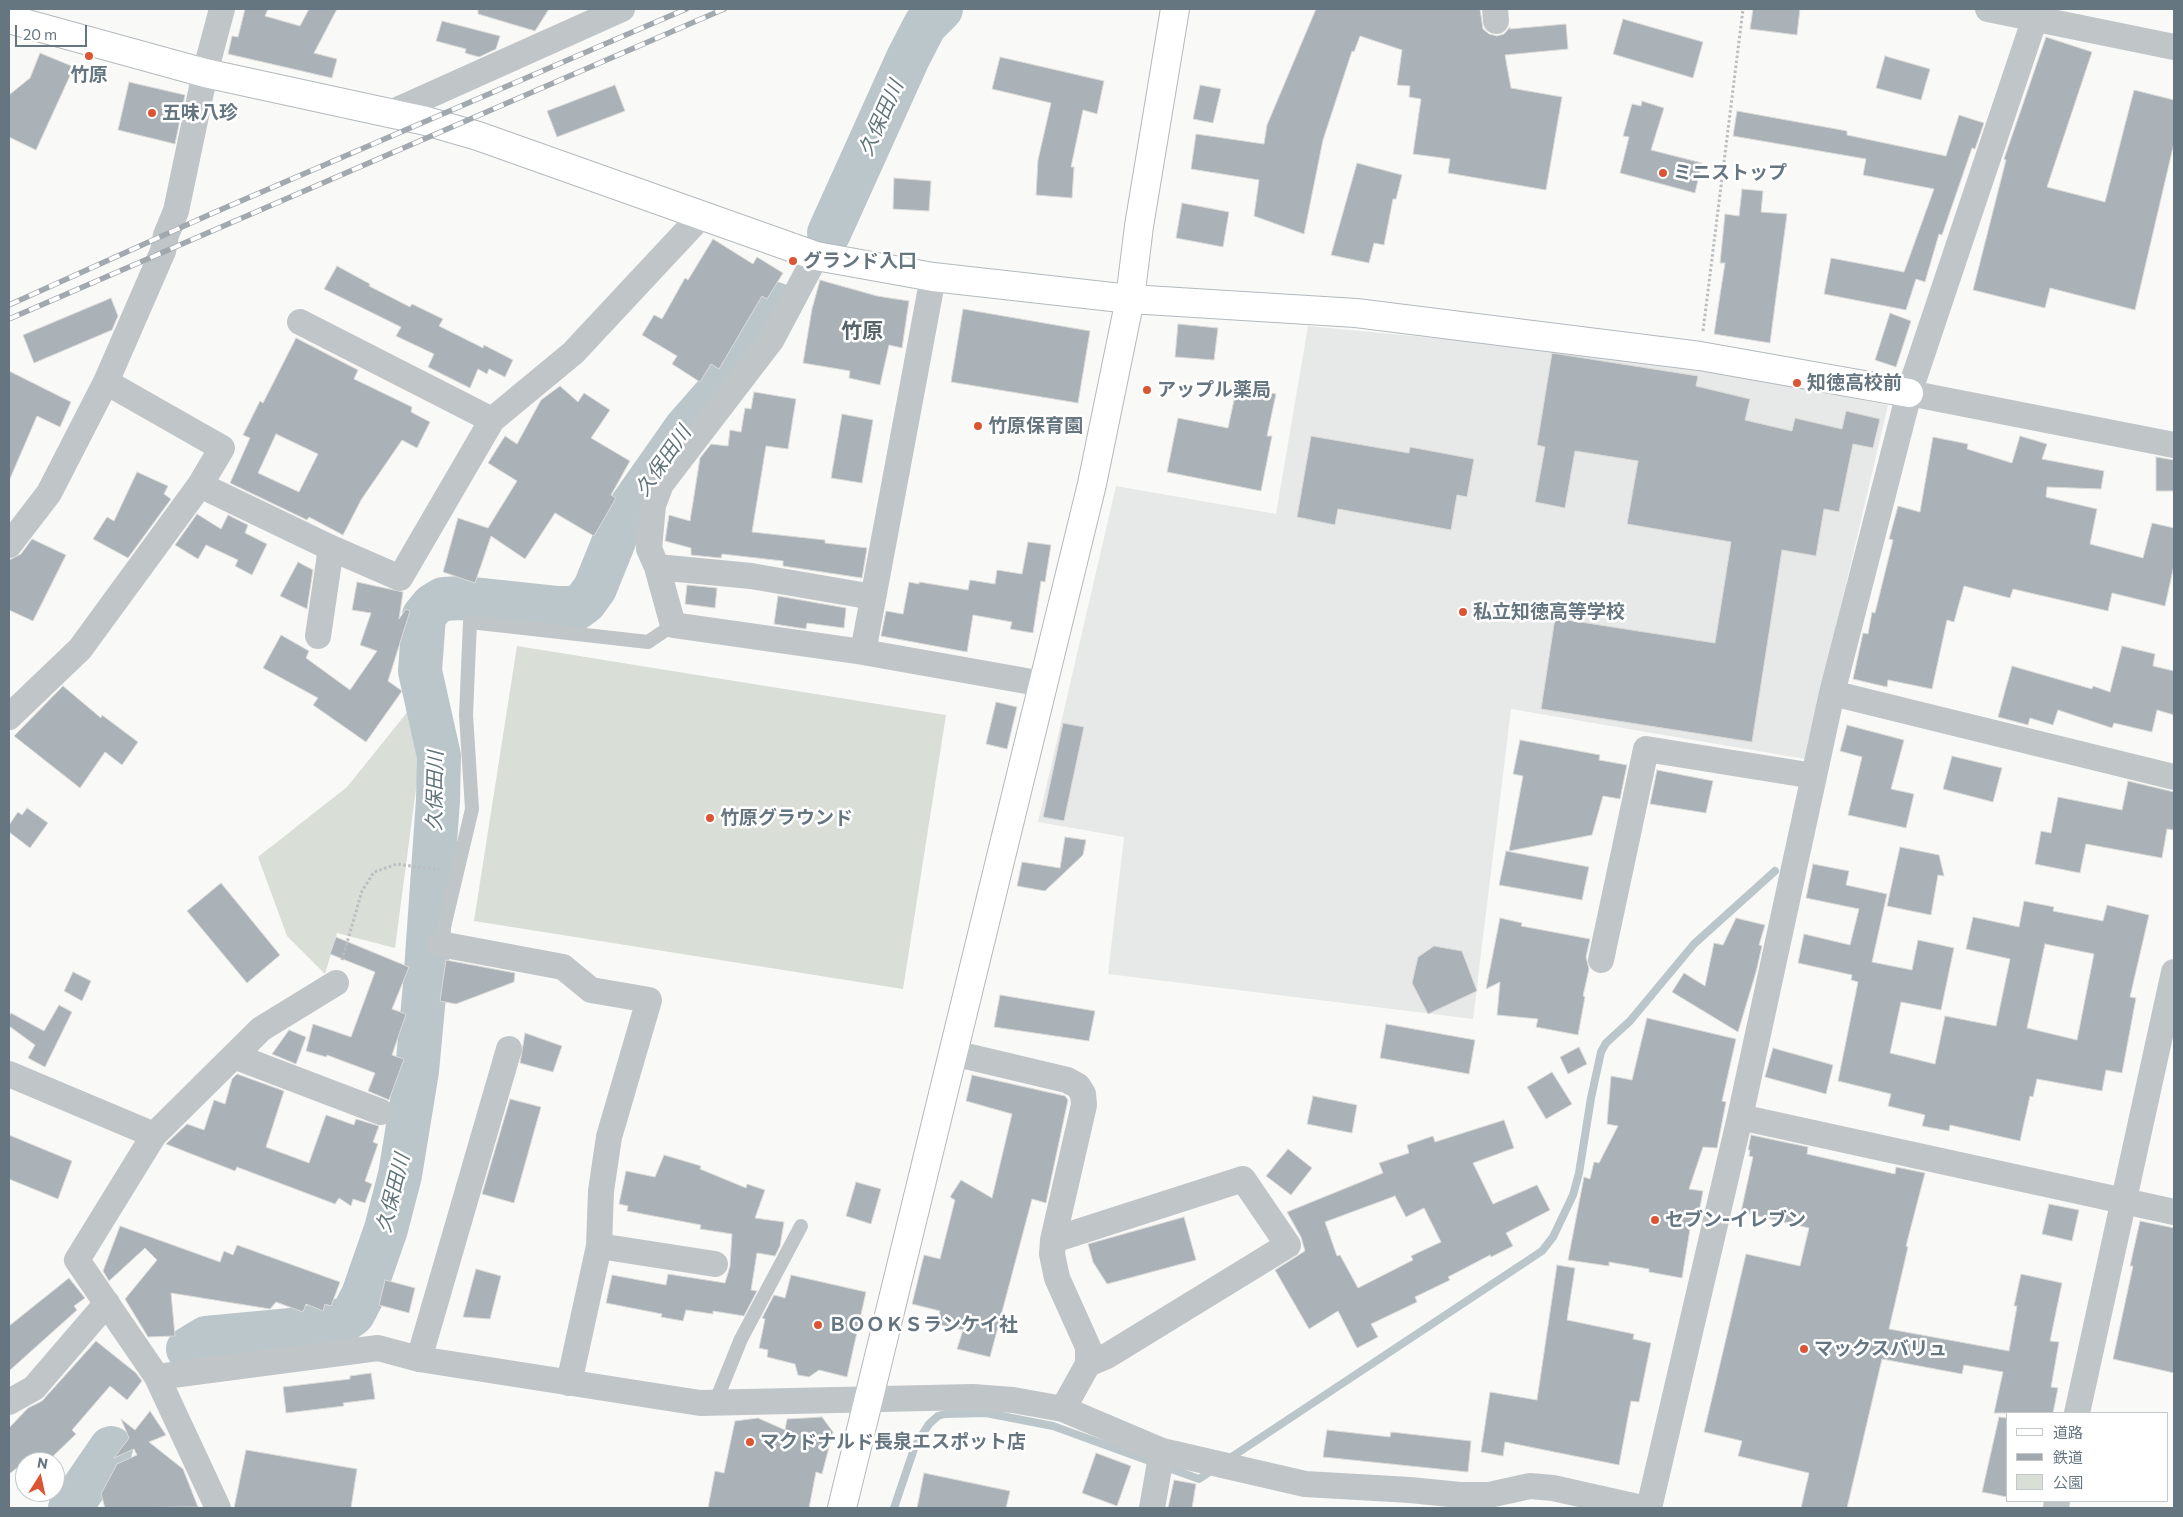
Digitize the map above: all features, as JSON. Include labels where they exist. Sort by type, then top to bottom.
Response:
[{"type":"street","points":[[9,545],[50,493],[106,382],[163,251],[176,211],[205,73],[222,9]]},
{"type":"street","points":[[388,114],[622,9]]},
{"type":"street","points":[[842,1508],[1092,484],[1130,299],[1139,226],[1175,9]]},
{"type":"street","points":[[1988,9],[2036,14],[2174,47]]},
{"type":"street","points":[[1649,1508],[1740,1116],[1832,693],[1910,393],[2036,14]]},
{"type":"street","points":[[9,20],[205,73],[426,121],[478,136],[816,256],[933,277],[1130,299],[1356,313],[1700,356],[1910,393],[2174,445]]},
{"type":"street","points":[[200,485],[331,548],[400,578],[492,420],[573,353],[701,216]]},
{"type":"street","points":[[816,256],[772,339],[661,484],[653,505],[649,549],[657,567],[674,625],[863,652],[1042,684]]},
{"type":"street","points":[[863,652],[933,277]]},
{"type":"street","points":[[300,322],[492,420]]},
{"type":"street","points":[[9,717],[80,649],[200,485],[222,448],[106,382]]},
{"type":"street","points":[[318,636],[331,548]]},
{"type":"street","points":[[657,567],[751,576],[873,597]]},
{"type":"street","points":[[1832,693],[2174,777]]},
{"type":"street","points":[[1601,960],[1646,749],[1814,776]]},
{"type":"street","points":[[440,944],[563,967],[591,990],[649,1000],[609,1138],[601,1192],[599,1246],[569,1383]]},
{"type":"street","points":[[2077,1412],[2174,972]]},
{"type":"street","points":[[218,1508],[157,1377],[77,1260],[154,1135],[261,1029],[336,983]]},
{"type":"street","points":[[419,1358],[509,1049]]},
{"type":"street","points":[[953,1054],[1067,1080],[1078,1086],[1083,1094],[1084,1105],[1053,1240],[1052,1254],[1057,1278],[1088,1347],[1088,1364],[1063,1409]]},
{"type":"street","points":[[234,1056],[381,1112]]},
{"type":"street","points":[[9,1074],[154,1135]]},
{"type":"street","points":[[1740,1116],[2174,1212]]},
{"type":"street","points":[[1053,1240],[1244,1179],[1288,1245],[1106,1356],[1088,1364]]},
{"type":"street","points":[[599,1246],[715,1264]]},
{"type":"street","points":[[9,1402],[34,1388],[107,1303]]},
{"type":"street","points":[[157,1377],[378,1348],[419,1358],[569,1383],[715,1403],[868,1398],[974,1397],[1013,1400],[1063,1409],[1162,1451],[1305,1484],[1413,1499],[1488,1495],[1530,1486],[1642,1508]]},
{"type":"street","points":[[1152,1508],[1162,1451]]},
{"type":"lane","points":[[440,944],[472,809],[466,715],[470,622],[648,642],[674,625]]},
{"type":"lane","points":[[715,1403],[741,1339],[801,1226]]},
{"type":"path","points":[[1700,356],[1742,9]]},
{"type":"path","points":[[336,983],[362,891],[374,872],[397,864],[458,872]]},
{"type":"shaded area","name":"私立知徳高等学校","points":[[1308,326],[1540,348],[1678,366],[1888,405],[1805,759],[1511,709],[1473,1019],[1108,974],[1124,837],[1038,822],[1116,486],[1276,514]]},
{"type":"green space","name":"竹原グラウンド","points":[[517,646],[946,715],[903,989],[474,921]]},
{"type":"green space","points":[[409,710],[423,736],[395,948],[337,933],[325,974],[287,936],[258,857],[347,787]]},
{"type":"building","points":[[245,9],[268,9],[265,16],[300,26],[309,9],[337,9],[314,53],[337,59],[332,78],[228,54],[232,36],[238,37]]},
{"type":"building","points":[[478,9],[549,9],[535,31],[478,14]]},
{"type":"building","points":[[1316,9],[1480,9],[1483,29],[1489,34],[1497,36],[1504,34],[1510,27],[1510,29],[1566,24],[1568,49],[1505,55],[1511,88],[1562,97],[1546,190],[1448,173],[1450,159],[1413,154],[1421,99],[1409,97],[1410,86],[1397,85],[1402,50],[1360,36],[1354,52],[1352,51],[1323,140],[1304,234],[1254,216],[1259,180],[1191,169],[1196,134],[1264,144],[1267,125]]},
{"type":"building","points":[[1753,9],[1800,9],[1797,35],[1750,29]]},
{"type":"building","points":[[1623,19],[1703,42],[1693,78],[1613,54]]},
{"type":"building","points":[[442,21],[500,36],[496,49],[479,57],[465,53],[466,49],[436,41]]},
{"type":"building","points":[[2046,37],[2092,52],[2047,187],[2105,202],[2134,90],[2174,100],[2174,143],[2135,310],[2050,288],[2045,308],[1973,290],[2006,160],[2004,159]]},
{"type":"building","points":[[40,53],[74,67],[36,150],[9,137],[9,95],[30,78]]},
{"type":"building","points":[[1885,56],[1930,69],[1921,100],[1876,88]]},
{"type":"building","points":[[1000,57],[1104,81],[1097,114],[1083,110],[1071,167],[1074,167],[1072,198],[1036,195],[1038,160],[1051,103],[992,89]]},
{"type":"building","name":"五味八珍","points":[[129,82],[185,95],[175,144],[118,130]]},
{"type":"building","points":[[615,85],[625,111],[557,137],[547,111]]},
{"type":"building","points":[[1200,85],[1221,89],[1213,123],[1193,119]]},
{"type":"building","points":[[1642,101],[1664,108],[1651,150],[1702,163],[1695,193],[1620,173],[1629,137],[1623,136],[1632,104],[1641,106]]},
{"type":"building","points":[[1737,111],[1847,131],[1847,135],[1946,156],[1959,115],[1984,123],[1975,149],[1972,148],[1942,235],[1939,234],[1925,282],[1916,279],[1906,310],[1824,294],[1831,258],[1904,272],[1934,189],[1863,175],[1866,159],[1733,136]]},
{"type":"building","points":[[1357,163],[1402,175],[1396,199],[1393,199],[1384,245],[1374,243],[1369,263],[1331,255]]},
{"type":"building","points":[[894,178],[931,181],[929,211],[893,209]]},
{"type":"building","points":[[1742,189],[1763,191],[1761,212],[1787,214],[1770,343],[1714,334],[1725,263],[1720,263],[1725,214],[1739,216]]},
{"type":"building","points":[[1182,203],[1229,212],[1223,247],[1176,238]]},
{"type":"building","points":[[713,239],[753,264],[757,257],[783,273],[767,299],[762,296],[719,369],[711,364],[700,382],[672,364],[677,356],[642,335],[654,315],[662,319],[685,278],[688,280]]},
{"type":"building","points":[[337,266],[370,284],[369,286],[410,307],[412,304],[443,319],[439,326],[483,348],[484,345],[513,360],[505,377],[489,369],[487,374],[478,369],[470,388],[428,367],[434,354],[396,336],[401,327],[324,289]]},
{"type":"building","points":[[820,280],[877,296],[909,301],[902,348],[889,345],[880,385],[849,378],[850,371],[803,363],[812,309]]},
{"type":"building","points":[[111,298],[118,316],[112,330],[34,363],[23,335]]},
{"type":"building","points":[[963,309],[1090,331],[1078,403],[951,382]]},
{"type":"building","points":[[1890,313],[1911,321],[1896,367],[1875,360]]},
{"type":"building","points":[[1178,324],[1218,328],[1214,360],[1175,357]]},
{"type":"building","points":[[296,338],[358,370],[354,379],[412,407],[411,412],[430,422],[417,448],[402,440],[361,500],[343,535],[309,517],[307,520],[230,483],[250,438],[243,435],[260,401],[263,403]],"holes":[[[276,434],[318,454],[299,492],[258,473]]]},
{"type":"building","points":[[1552,353],[1698,376],[1696,386],[1750,399],[1745,420],[1792,431],[1795,418],[1842,429],[1846,411],[1880,419],[1873,448],[1853,444],[1839,512],[1824,509],[1816,556],[1782,550],[1752,742],[1541,709],[1555,618],[1715,643],[1731,542],[1627,524],[1638,461],[1575,451],[1565,508],[1535,502],[1545,447],[1537,445]]},
{"type":"building","points":[[9,371],[71,402],[60,427],[37,416],[9,481]]},
{"type":"building","points":[[560,386],[578,402],[584,393],[610,410],[591,438],[630,461],[611,495],[616,498],[594,536],[555,513],[525,559],[491,536],[475,583],[443,572],[458,518],[488,528],[517,481],[488,463],[505,436],[517,444],[541,400]]},
{"type":"building","points":[[1237,386],[1276,394],[1267,436],[1272,436],[1261,491],[1167,472],[1178,418],[1228,428]]},
{"type":"building","points":[[754,392],[796,399],[788,449],[766,446],[752,532],[825,540],[825,543],[867,548],[862,578],[783,566],[783,561],[722,554],[721,558],[691,555],[691,548],[665,541],[669,515],[690,521],[700,458],[711,444],[728,446],[730,430],[741,432],[745,408],[751,409]]},
{"type":"building","points":[[842,414],[873,420],[862,483],[831,478]]},
{"type":"building","points":[[1311,436],[1409,453],[1410,447],[1474,459],[1467,497],[1457,495],[1451,530],[1338,509],[1335,525],[1297,517]]},
{"type":"building","points":[[2020,436],[2047,444],[2042,459],[2104,471],[2101,489],[2047,487],[2046,497],[2097,509],[2090,544],[2143,558],[2152,523],[2174,528],[2174,565],[2165,606],[2112,593],[2108,611],[2013,589],[2010,598],[1964,586],[1954,622],[1947,620],[1932,689],[1888,680],[1887,687],[1853,679],[1863,633],[1868,634],[1872,612],[1875,613],[1893,540],[1889,539],[1898,506],[1920,512],[1933,437],[1968,444],[1967,449],[2012,463]]},
{"type":"building","points":[[2156,457],[2174,460],[2174,491],[2156,491]]},
{"type":"building","points":[[137,472],[168,486],[164,494],[171,499],[128,558],[93,539],[107,517],[114,521]]},
{"type":"building","points":[[197,514],[221,529],[228,515],[248,525],[245,533],[267,544],[252,575],[235,566],[238,560],[206,545],[198,559],[175,545]]},
{"type":"building","points":[[32,539],[66,555],[33,621],[9,610],[9,560],[21,554]]},
{"type":"building","points":[[1028,542],[1051,545],[1045,582],[1041,581],[1033,633],[1010,629],[1012,622],[973,615],[967,652],[881,636],[886,611],[903,614],[909,582],[968,590],[970,580],[995,584],[997,570],[1022,574]]},
{"type":"building","points":[[298,562],[313,570],[307,609],[280,596]]},
{"type":"building","points":[[357,582],[403,592],[399,619],[406,609],[410,611],[388,681],[402,691],[366,742],[313,705],[318,698],[263,668],[281,635],[309,651],[306,658],[350,690],[377,651],[360,645],[371,613],[352,610]]},
{"type":"building","points":[[687,585],[717,588],[715,608],[685,604]]},
{"type":"building","points":[[778,596],[846,608],[844,628],[807,623],[806,629],[774,624]]},
{"type":"building","points":[[2122,646],[2155,654],[2153,666],[2174,671],[2174,715],[2157,710],[2152,732],[2114,723],[2112,728],[2058,710],[2053,725],[2030,718],[2028,725],[1998,717],[2012,666],[2092,689],[2093,686],[2110,692]]},
{"type":"building","points":[[63,686],[101,718],[102,715],[138,742],[122,765],[105,752],[80,788],[14,736]]},
{"type":"building","points":[[996,702],[1017,707],[1007,749],[986,744]]},
{"type":"building","points":[[1063,723],[1084,727],[1064,821],[1043,817]]},
{"type":"building","points":[[1847,725],[1904,740],[1891,789],[1914,794],[1906,828],[1848,815],[1862,757],[1840,751]]},
{"type":"building","points":[[1520,740],[1600,755],[1599,760],[1627,765],[1620,799],[1603,796],[1592,835],[1509,851],[1523,776],[1513,774]]},
{"type":"building","points":[[1952,756],[2002,768],[1993,802],[1943,789]]},
{"type":"building","points":[[1657,770],[1713,781],[1706,813],[1650,804]]},
{"type":"building","points":[[2128,781],[2174,792],[2174,830],[2167,829],[2162,858],[2086,844],[2080,873],[2035,864],[2041,831],[2051,833],[2058,797],[2122,810]]},
{"type":"building","points":[[27,808],[48,823],[30,848],[9,832],[9,825],[18,812],[22,815]]},
{"type":"building","points":[[1065,837],[1086,840],[1083,855],[1045,891],[1017,886],[1022,862],[1060,868]]},
{"type":"building","points":[[1900,847],[1939,855],[1944,876],[1938,875],[1931,915],[1887,906]]},
{"type":"building","points":[[1506,851],[1589,867],[1582,900],[1499,885]]},
{"type":"building","points":[[1813,864],[1849,871],[1846,885],[1887,894],[1872,962],[1912,970],[1918,940],[1954,948],[1941,1010],[1901,1002],[1890,1053],[1935,1064],[1945,1016],[1996,1026],[2010,959],[1966,949],[1973,917],[2019,927],[2024,901],[2054,907],[2053,911],[2103,921],[2107,905],[2149,915],[2130,997],[2136,998],[2122,1073],[2106,1070],[2102,1091],[2037,1079],[2033,1097],[2030,1096],[2020,1141],[1950,1125],[1949,1131],[1922,1126],[1925,1115],[1888,1106],[1891,1094],[1838,1081],[1858,982],[1851,980],[1852,975],[1798,963],[1804,934],[1850,945],[1859,909],[1806,898]],"holes":[[[2045,944],[2094,954],[2077,1040],[2027,1028]]]},
{"type":"building","points":[[221,883],[280,955],[247,983],[187,911]]},
{"type":"building","points":[[1500,918],[1522,923],[1521,926],[1590,939],[1586,957],[1589,969],[1578,1035],[1536,1027],[1538,1019],[1497,1015],[1500,982],[1486,989]]},
{"type":"building","points":[[1736,918],[1765,925],[1759,945],[1762,946],[1756,972],[1738,1032],[1672,992],[1684,973],[1705,986],[1714,943],[1723,945]]},
{"type":"building","points":[[336,937],[409,967],[392,1009],[406,1014],[392,1055],[404,1059],[389,1100],[368,1091],[375,1073],[327,1055],[326,1057],[306,1051],[313,1024],[351,1037],[375,972],[330,954]]},
{"type":"building","points":[[1434,946],[1462,951],[1477,991],[1428,1014],[1412,983],[1418,957]]},
{"type":"building","points":[[446,960],[515,973],[514,982],[456,1004],[440,1001]]},
{"type":"building","points":[[73,972],[91,981],[82,1001],[64,991]]},
{"type":"building","points":[[1000,995],[1095,1011],[1089,1041],[994,1027]]},
{"type":"building","points":[[59,1005],[72,1012],[45,1067],[28,1058],[35,1045],[9,1026],[9,1017],[11,1013],[44,1031]]},
{"type":"building","points":[[1647,1018],[1736,1039],[1722,1101],[1726,1102],[1717,1148],[1703,1147],[1689,1189],[1703,1191],[1697,1224],[1691,1223],[1682,1278],[1649,1272],[1649,1269],[1609,1262],[1609,1266],[1568,1260],[1584,1177],[1590,1179],[1594,1162],[1599,1163],[1618,1126],[1607,1124],[1611,1076],[1632,1080]]},
{"type":"building","points":[[1386,1024],[1475,1040],[1469,1074],[1380,1058]]},
{"type":"building","points":[[289,1030],[306,1037],[296,1064],[272,1054]]},
{"type":"building","points":[[525,1033],[562,1046],[553,1072],[520,1063]]},
{"type":"building","points":[[1579,1047],[1587,1064],[1568,1074],[1560,1057]]},
{"type":"building","points":[[1773,1048],[1833,1065],[1826,1094],[1765,1077]]},
{"type":"building","points":[[1552,1072],[1572,1104],[1546,1119],[1527,1087]]},
{"type":"building","points":[[237,1074],[284,1091],[266,1147],[309,1163],[326,1115],[354,1125],[356,1119],[379,1126],[373,1142],[378,1144],[365,1181],[372,1184],[365,1203],[353,1199],[351,1206],[339,1198],[335,1204],[237,1167],[235,1171],[166,1144],[187,1124],[204,1130],[214,1100],[225,1104],[232,1079]]},
{"type":"building","points":[[972,1075],[1065,1096],[1068,1100],[1046,1203],[1032,1199],[990,1357],[957,1349],[963,1330],[937,1324],[940,1311],[912,1304],[924,1255],[940,1259],[955,1200],[950,1197],[961,1180],[992,1198],[1012,1114],[966,1101]]},
{"type":"building","points":[[1313,1096],[1357,1105],[1352,1133],[1307,1124]]},
{"type":"building","points":[[510,1099],[541,1107],[514,1203],[482,1194]]},
{"type":"building","points":[[1504,1120],[1514,1148],[1473,1163],[1493,1204],[1537,1185],[1550,1210],[1506,1233],[1513,1246],[1491,1257],[1490,1255],[1448,1277],[1450,1280],[1415,1297],[1417,1302],[1371,1324],[1378,1337],[1357,1348],[1338,1311],[1309,1329],[1275,1270],[1305,1251],[1301,1237],[1287,1212],[1383,1173],[1379,1163],[1409,1153],[1407,1145],[1433,1136],[1435,1142]],"holes":[[[1395,1196],[1406,1217],[1424,1208],[1441,1242],[1411,1256],[1413,1260],[1358,1288],[1340,1255],[1337,1256],[1325,1222]]]},
{"type":"building","points":[[9,1135],[72,1161],[58,1199],[9,1179]]},
{"type":"building","name":"マックスバリュ","points":[[1751,1135],[1808,1147],[1807,1154],[1895,1174],[1896,1167],[1925,1173],[1906,1246],[1908,1247],[1889,1329],[2009,1351],[2017,1306],[2014,1306],[2021,1274],[2062,1283],[2050,1341],[2059,1342],[2051,1387],[2058,1388],[2053,1412],[1994,1413],[2003,1372],[1964,1365],[1962,1374],[1882,1359],[1847,1508],[1801,1508],[1809,1473],[1738,1456],[1742,1441],[1704,1432],[1746,1254],[1800,1266],[1809,1228],[1741,1212],[1753,1157],[1749,1156],[1750,1150],[1748,1150]]},
{"type":"building","points":[[1288,1149],[1312,1168],[1291,1195],[1266,1176]]},
{"type":"building","points":[[664,1155],[701,1166],[700,1169],[746,1188],[747,1184],[765,1190],[755,1218],[784,1222],[780,1246],[775,1256],[757,1253],[751,1290],[757,1291],[744,1316],[713,1311],[713,1314],[686,1310],[683,1321],[661,1317],[662,1314],[606,1303],[612,1275],[666,1285],[668,1274],[725,1283],[730,1266],[732,1234],[700,1229],[701,1225],[627,1211],[628,1206],[619,1204],[626,1171],[655,1177]]},
{"type":"building","points":[[856,1182],[881,1189],[871,1224],[846,1216]]},
{"type":"building","points":[[2049,1204],[2079,1210],[2072,1241],[2042,1234]]},
{"type":"building","points":[[1184,1217],[1196,1260],[1107,1284],[1093,1262],[1088,1244]]},
{"type":"building","points":[[2140,1221],[2174,1228],[2174,1373],[2113,1359],[2133,1266],[2130,1266]]},
{"type":"building","points":[[120,1226],[220,1262],[224,1251],[233,1255],[237,1245],[340,1282],[331,1306],[325,1304],[323,1311],[306,1304],[303,1312],[276,1302],[270,1309],[171,1293],[175,1336],[148,1337],[125,1299],[157,1260],[145,1248],[109,1281],[103,1271]]},
{"type":"building","points":[[1557,1265],[1575,1268],[1567,1320],[1634,1334],[1633,1339],[1651,1343],[1639,1402],[1631,1401],[1619,1465],[1505,1442],[1503,1456],[1481,1452],[1490,1392],[1537,1400]]},
{"type":"building","points":[[476,1269],[501,1276],[490,1319],[463,1317]]},
{"type":"building","points":[[791,1275],[866,1292],[847,1377],[819,1370],[809,1377],[798,1375],[795,1364],[767,1357],[768,1350],[759,1348],[765,1319],[762,1318],[774,1295],[785,1298]]},
{"type":"building","points":[[69,1278],[85,1298],[74,1306],[77,1310],[9,1371],[9,1326]]},
{"type":"building","points":[[385,1280],[415,1288],[409,1313],[379,1305]]},
{"type":"building","points":[[96,1341],[136,1373],[142,1381],[127,1400],[110,1386],[72,1430],[76,1434],[57,1452],[15,1452],[15,1470],[9,1474],[9,1428],[28,1408],[42,1401]]},
{"type":"building","points":[[371,1373],[375,1399],[343,1403],[344,1406],[286,1413],[283,1387],[350,1379],[350,1376]]},
{"type":"building","points":[[150,1411],[166,1435],[149,1442],[183,1469],[198,1507],[105,1508],[101,1494],[117,1464],[137,1455],[134,1449],[114,1458],[129,1438],[121,1419],[135,1430]]},
{"type":"building","points":[[822,1417],[833,1432],[822,1474],[816,1472],[809,1508],[708,1508],[715,1471],[724,1473],[735,1421],[758,1418],[785,1430],[787,1419]]},
{"type":"building","points":[[1999,1417],[2006,1418],[2006,1497],[1982,1492]]},
{"type":"building","points":[[1327,1430],[1390,1437],[1391,1432],[1471,1441],[1468,1472],[1323,1457]]},
{"type":"building","points":[[246,1450],[357,1469],[351,1508],[234,1508]]},
{"type":"building","points":[[1096,1453],[1131,1466],[1117,1506],[1082,1493]]},
{"type":"building","points":[[924,1473],[1010,1491],[1006,1508],[917,1508]]},
{"type":"building","points":[[1174,1480],[1196,1484],[1192,1508],[1168,1508]]},
{"type":"waterway","name":"久保田川","points":[[829,233],[908,58],[925,25],[941,9]]},
{"type":"waterway","name":"久保田川","points":[[188,1349],[206,1338],[302,1329],[346,1319],[353,1314],[363,1295],[386,1229],[400,1175],[417,1071],[438,800],[439,756],[420,671],[424,616],[433,605],[443,599],[462,598],[556,608],[577,608],[585,602],[595,588],[618,531],[632,505],[686,428],[715,395],[760,336],[775,304]]},
{"type":"waterway","points":[[1227,1460],[1542,1251],[1553,1237],[1573,1195],[1579,1173],[1591,1098],[1601,1052],[1606,1043],[1630,1021],[1694,944],[1775,871]]},
{"type":"waterway","points":[[894,1508],[915,1446],[929,1424],[938,1416],[945,1414],[986,1413],[1053,1426],[1199,1479],[1214,1469]]},
{"type":"waterway","name":"久保田川","points":[[70,1508],[111,1448]]},
{"type":"railway","points":[[9,305],[213,213],[686,9]]},
{"type":"railway","points":[[9,319],[724,9]]},
{"type":"place","name":"竹原","points":[[89,56]]},
{"type":"place","name":"五味八珍","points":[[152,113]]},
{"type":"place","name":"ミニストップ","points":[[1663,173]]},
{"type":"place","name":"グランド入口","points":[[793,261]]},
{"type":"place","name":"知徳高校前","points":[[1797,383]]},
{"type":"place","name":"アップル薬局","points":[[1147,390]]},
{"type":"place","name":"竹原保育園","points":[[978,426]]},
{"type":"place","name":"私立知徳高等学校","points":[[1463,612]]},
{"type":"place","name":"竹原グラウンド","points":[[710,818]]},
{"type":"place","name":"セブン-イレブン","points":[[1655,1220]]},
{"type":"place","name":"ＢＯＯＫＳランケイ社","points":[[818,1325]]},
{"type":"place","name":"マックスバリュ","points":[[1804,1349]]},
{"type":"place","name":"マクドナルド長泉エスポット店","points":[[750,1442]]},
{"type":"district","name":"竹原","points":[[862,331]]}]
